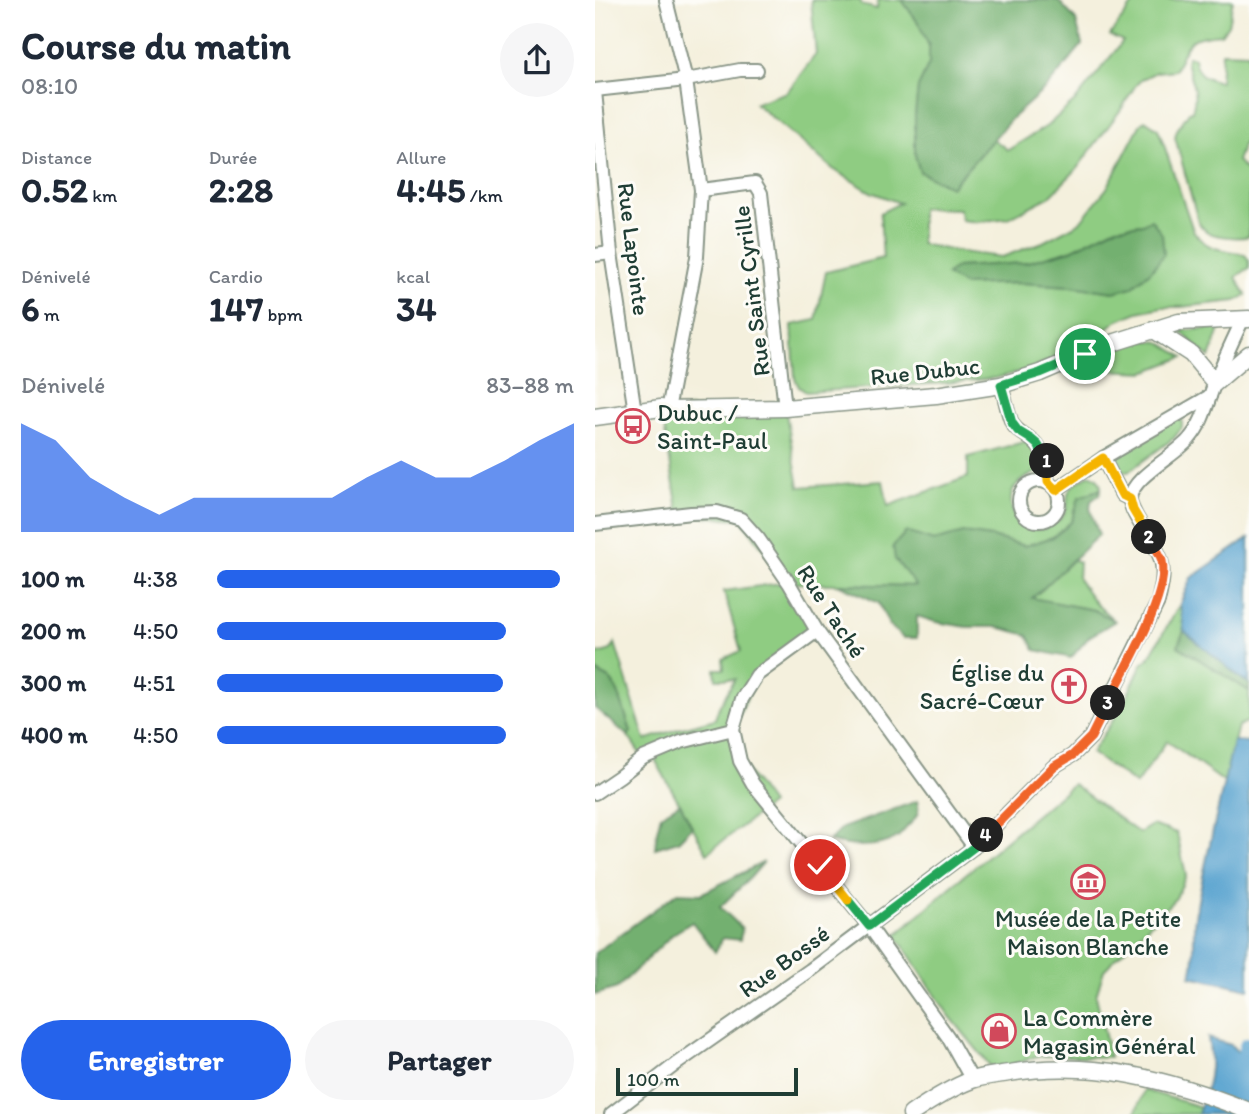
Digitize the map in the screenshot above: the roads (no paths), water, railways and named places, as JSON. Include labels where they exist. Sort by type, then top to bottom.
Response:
[{"type":"street","points":[[666,0],[685,80],[701,190],[697,257],[669,410]]},
{"type":"street","points":[[595,91],[757,69]]},
{"type":"street","name":"Rue Lapointe","points":[[595,91],[611,253],[635,412]]},
{"type":"street","name":"Rue Saint Cyrille","points":[[701,190],[755,183],[761,193],[785,408]]},
{"type":"street","points":[[595,255],[611,253]]},
{"type":"street","points":[[1130,499],[1133,489],[1142,478],[1189,440],[1201,423],[1212,390],[1245,320]]},
{"type":"street","name":"Rue Dubuc","points":[[595,416],[661,408],[785,408],[936,395],[1001,385],[1040,373],[1104,346],[1179,322],[1245,320]]},
{"type":"street","points":[[1154,330],[1191,354],[1212,390]]},
{"type":"street","points":[[1001,385],[1012,423],[1042,452],[1048,463],[1052,486],[1103,458],[1212,390],[1249,354]]},
{"type":"street","name":"Rue Bossé","points":[[611,1114],[974,847],[1053,767],[1073,755],[1091,737],[1158,602],[1163,579],[1162,560],[1133,510],[1130,499],[1122,495],[1103,458]]},
{"type":"street","name":"Rue Taché","points":[[595,524],[717,512],[741,519],[758,538],[789,583],[817,631],[974,847]]},
{"type":"street","points":[[817,631],[757,675],[742,699],[733,729],[740,761],[753,784],[869,926],[948,1037],[972,1080]]},
{"type":"street","points":[[595,793],[643,758],[681,741],[733,729]]},
{"type":"street","points":[[911,1114],[947,1091],[972,1080],[1031,1069],[1062,1068],[1133,1074],[1193,1090],[1249,1111]]},
{"type":"water","points":[[1249,538],[1249,683],[1184,631],[1180,604],[1191,578]]},
{"type":"water","points":[[1233,741],[1249,742],[1249,989],[1190,976],[1199,895]]},
{"type":"water","points":[[1208,1038],[1231,1045],[1249,1063],[1249,1114],[1198,1114],[1209,1077]]},
{"type":"waterway","points":[[1234,1114],[1249,1048]]},
{"type":"place","name":"Dubuc / Saint-Paul","points":[[633,426]]},
{"type":"place","name":"Église du Sacré-Cœur","points":[[1069,686]]},
{"type":"place","name":"Musée de la Petite Maison Blanche","points":[[1088,882]]},
{"type":"place","name":"La Commère Magasin Général","points":[[999,1031]]}]
